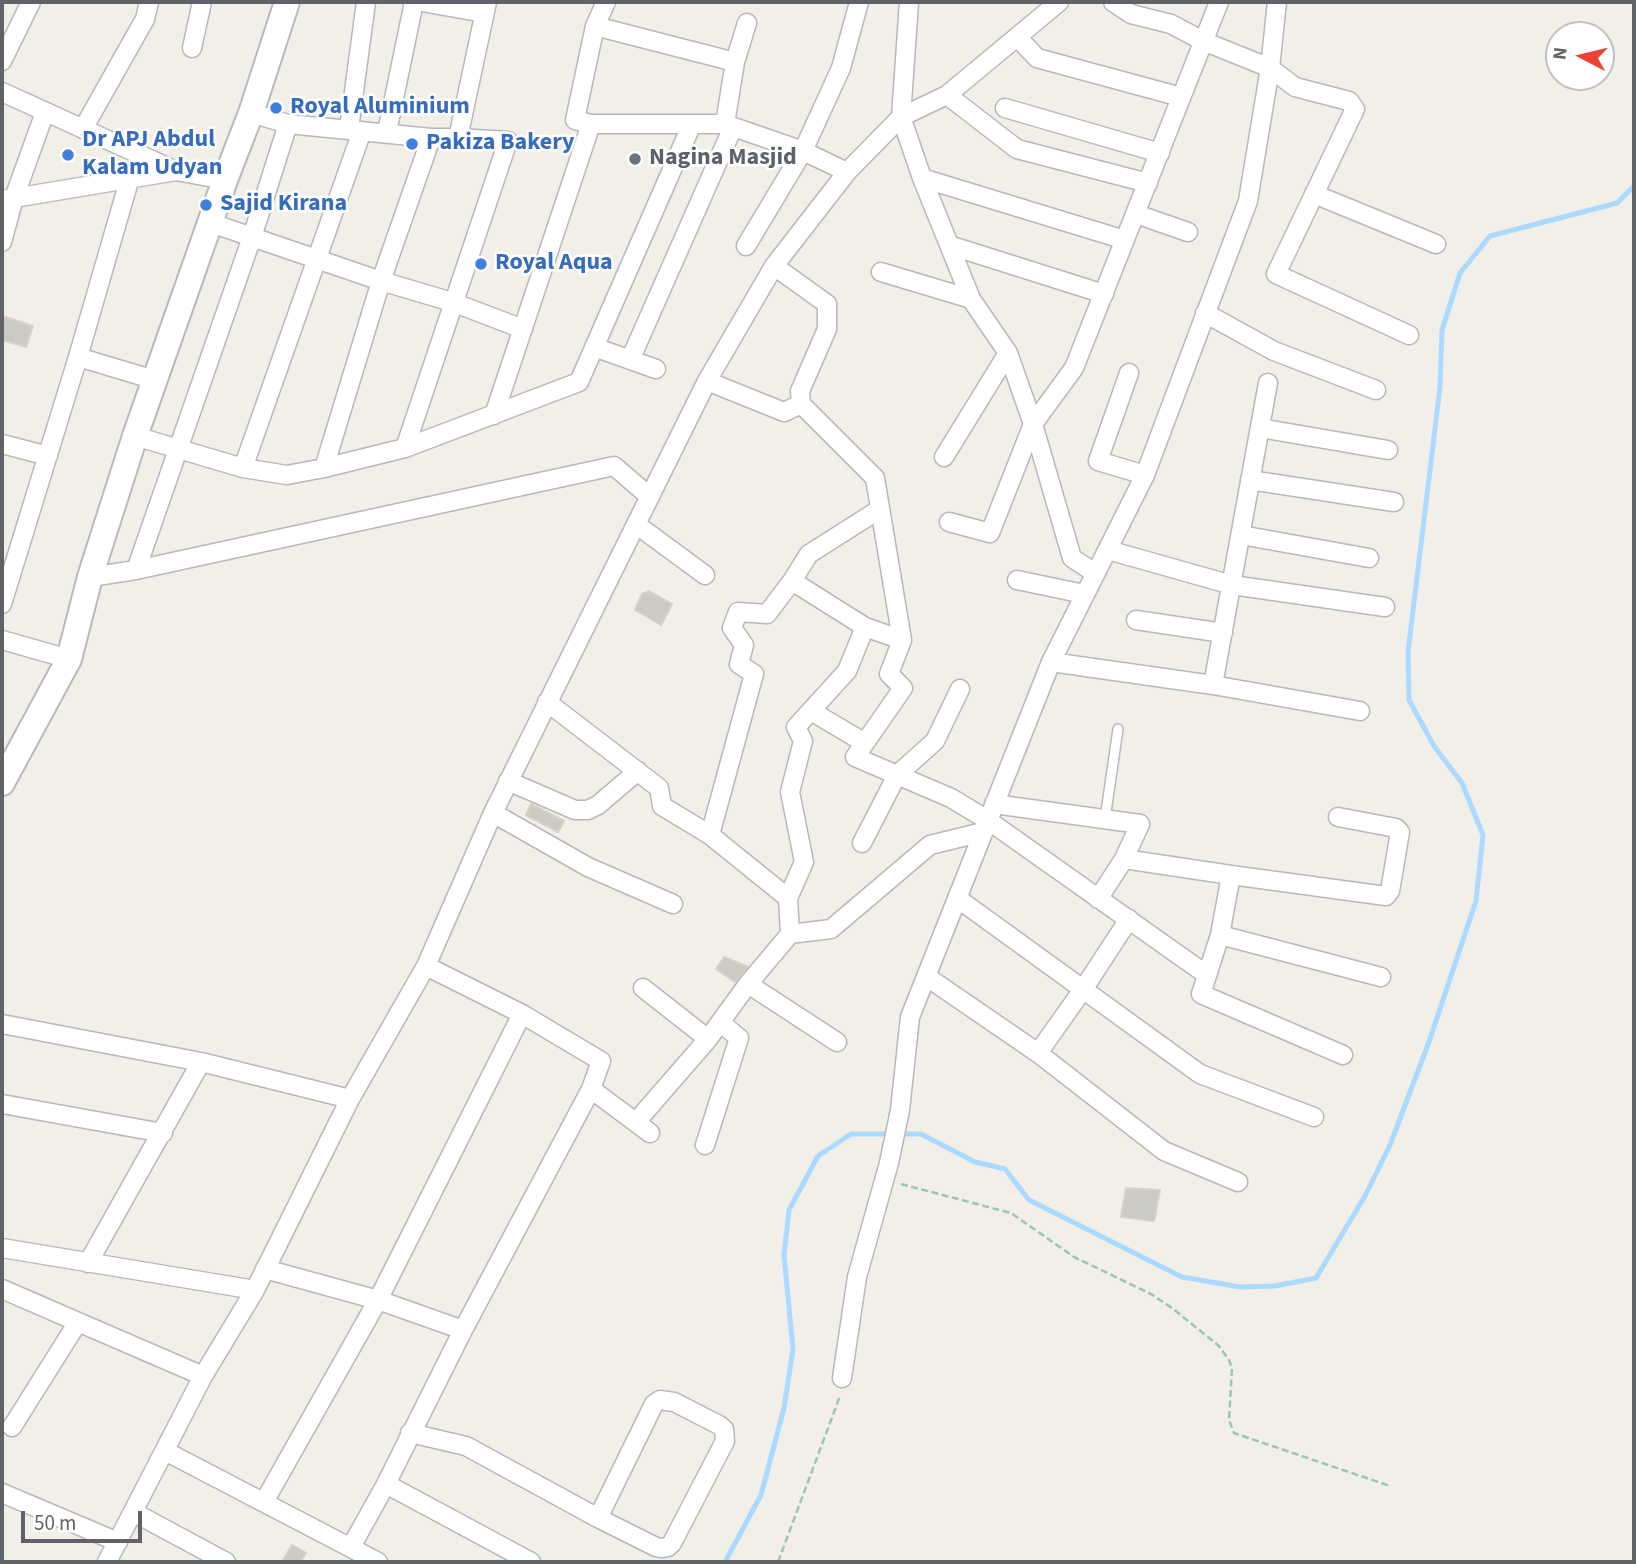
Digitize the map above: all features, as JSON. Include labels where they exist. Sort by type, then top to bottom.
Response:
[{"type":"main road","points":[[3,779],[69,659],[90,577],[135,436],[251,113],[287,2]]},
{"type":"street","points":[[2,61],[31,2]]},
{"type":"street","points":[[83,129],[145,19],[149,2]]},
{"type":"street","points":[[192,48],[202,2]]},
{"type":"street","points":[[243,468],[316,258],[356,130],[366,2]]},
{"type":"street","points":[[387,132],[414,2]]},
{"type":"street","points":[[422,2],[485,7],[458,138]]},
{"type":"street","points":[[606,2],[595,26],[575,120],[591,124],[729,126],[803,151],[846,172]]},
{"type":"street","points":[[746,246],[803,151],[841,68],[859,2]]},
{"type":"street","points":[[909,2],[901,117],[922,178],[971,299],[1008,353],[1033,424],[1072,558],[1095,573]]},
{"type":"street","points":[[107,1562],[203,1376],[255,1290],[350,1100],[426,966],[492,813],[547,702],[707,381],[774,266],[846,172],[901,117],[947,95],[1059,2]]},
{"type":"street","points":[[1113,2],[1131,14],[1171,24],[1203,41],[1270,68],[1295,87],[1349,101],[1355,109],[1276,274],[1409,335]]},
{"type":"street","points":[[949,522],[990,533],[1033,424],[1074,368],[1219,2]]},
{"type":"street","points":[[842,1378],[857,1277],[884,1180],[898,1116],[910,1017],[1051,662],[1145,475],[1248,201],[1270,68],[1277,2]]},
{"type":"street","points":[[630,360],[729,126],[735,62],[747,23]]},
{"type":"street","points":[[595,26],[735,62]]},
{"type":"street","points":[[1018,38],[1037,58],[1181,97]]},
{"type":"street","points":[[2,92],[176,171],[225,180]]},
{"type":"street","points":[[947,95],[1017,149],[1148,183]]},
{"type":"street","points":[[1005,108],[1160,153]]},
{"type":"street","points":[[2,242],[8,199],[45,112]]},
{"type":"street","points":[[251,113],[288,124],[431,138],[508,141],[405,448]]},
{"type":"street","points":[[136,570],[252,237],[288,124]]},
{"type":"street","points":[[494,415],[591,124]]},
{"type":"street","points":[[135,436],[243,468],[287,475],[405,448],[579,382],[691,124]]},
{"type":"street","points":[[324,468],[381,281],[431,138]]},
{"type":"street","points":[[8,199],[129,181],[176,171]]},
{"type":"street","points":[[922,178],[1125,240]]},
{"type":"street","points":[[2,604],[10,551],[48,456],[129,181]]},
{"type":"street","points":[[1314,194],[1436,244]]},
{"type":"street","points":[[1136,214],[1188,232]]},
{"type":"street","points":[[211,223],[381,281],[452,302],[523,329]]},
{"type":"street","points":[[949,245],[1104,294]]},
{"type":"street","points":[[774,266],[827,304],[827,328],[800,391],[800,404],[875,478],[902,639],[889,674],[903,688],[855,757],[951,798],[989,819],[1207,975]]},
{"type":"street","points":[[881,272],[971,299]]},
{"type":"street","points":[[1205,313],[1274,351],[1376,390]]},
{"type":"street","points":[[594,347],[656,369]]},
{"type":"street","points":[[944,457],[1008,353]]},
{"type":"street","points":[[78,357],[155,380]]},
{"type":"street","points":[[1129,373],[1098,461],[1145,475]]},
{"type":"street","points":[[707,381],[784,412],[800,404]]},
{"type":"street","points":[[1213,685],[1268,383]]},
{"type":"street","points":[[1260,428],[1388,450]]},
{"type":"street","points":[[2,444],[48,456]]},
{"type":"street","points":[[90,577],[136,570],[614,466],[650,496]]},
{"type":"street","points":[[1250,480],[1394,502]]},
{"type":"street","points":[[710,835],[754,674],[739,664],[744,645],[732,628],[738,612],[767,614],[808,554],[880,509]]},
{"type":"street","points":[[637,525],[705,575]]},
{"type":"street","points":[[1241,535],[1369,558]]},
{"type":"street","points":[[1108,550],[1232,585],[1385,607]]},
{"type":"street","points":[[1017,580],[1084,594]]},
{"type":"street","points":[[792,581],[865,627],[902,639]]},
{"type":"street","points":[[1136,620],[1223,633]]},
{"type":"street","points":[[591,1089],[643,1127],[748,984],[790,933],[788,898],[804,863],[790,792],[803,741],[796,727],[847,671],[865,627]]},
{"type":"street","points":[[2,640],[69,659]]},
{"type":"street","points":[[1051,662],[1213,685],[1360,711]]},
{"type":"street","points":[[862,843],[897,775],[935,741],[960,689]]},
{"type":"street","points":[[547,702],[659,788],[662,806],[710,835],[788,898]]},
{"type":"street","points":[[811,711],[864,743]]},
{"type":"street","points":[[508,781],[575,810],[588,810],[598,805],[638,771]]},
{"type":"street","points":[[492,813],[588,867],[673,904]]},
{"type":"street","points":[[1124,859],[1386,896],[1390,891],[1400,832],[1396,828],[1338,817]]},
{"type":"street","points":[[790,933],[831,929],[930,845],[989,819],[1105,819],[1140,824],[1124,859],[1098,899]]},
{"type":"street","points":[[1231,875],[1220,935],[1201,994],[1343,1055]]},
{"type":"street","points":[[957,898],[1200,1074],[1314,1117]]},
{"type":"street","points":[[1038,1053],[1129,919]]},
{"type":"street","points":[[1220,935],[1381,977]]},
{"type":"street","points":[[351,1547],[591,1089],[601,1061],[522,1014],[426,966]]},
{"type":"street","points":[[927,978],[1038,1053],[1164,1151],[1238,1182]]},
{"type":"street","points":[[748,984],[837,1042]]},
{"type":"street","points":[[643,988],[708,1040]]},
{"type":"street","points":[[264,1502],[378,1300],[522,1014]]},
{"type":"street","points":[[705,1145],[738,1038],[721,1023]]},
{"type":"street","points":[[2,1024],[201,1062],[350,1100]]},
{"type":"street","points":[[88,1263],[201,1062]]},
{"type":"street","points":[[2,1104],[163,1133]]},
{"type":"street","points":[[2,1248],[255,1290]]},
{"type":"street","points":[[265,1269],[378,1300],[463,1330]]},
{"type":"street","points":[[2,1289],[203,1376]]},
{"type":"street","points":[[12,1427],[78,1322]]},
{"type":"street","points":[[410,1433],[466,1447],[598,1518],[656,1547],[668,1547],[725,1441],[724,1429],[674,1402],[660,1400],[654,1404],[598,1518]]},
{"type":"street","points":[[165,1451],[378,1562]]},
{"type":"street","points":[[386,1484],[531,1562]]},
{"type":"street","points":[[2,1493],[118,1542]]},
{"type":"street","points":[[133,1512],[220,1561]]},
{"type":"lane","points":[[1105,819],[1118,729]]},
{"type":"path","points":[[884,1180],[1011,1213],[1074,1257],[1151,1294],[1219,1346],[1229,1360],[1232,1368],[1229,1420],[1234,1433],[1390,1486]]},
{"type":"path","points":[[778,1562],[839,1400],[842,1378]]},
{"type":"building","points":[[2,316],[33,326],[26,347],[2,340]]},
{"type":"building","points":[[649,591],[672,604],[661,625],[635,610],[642,594]]},
{"type":"building","points":[[531,804],[564,821],[558,832],[526,815]]},
{"type":"building","points":[[724,957],[748,967],[735,982],[716,969]]},
{"type":"building","points":[[1126,1188],[1160,1190],[1154,1221],[1121,1217]]},
{"type":"building","points":[[292,1545],[306,1553],[300,1562],[282,1562]]},
{"type":"waterway","points":[[725,1562],[761,1495],[784,1408],[793,1349],[784,1255],[789,1210],[818,1156],[851,1134],[921,1134],[975,1162],[1005,1169],[1029,1200],[1182,1277],[1240,1287],[1275,1286],[1316,1278],[1365,1196],[1390,1145],[1429,1042],[1476,901],[1483,835],[1462,783],[1434,746],[1409,700],[1408,652],[1440,387],[1442,330],[1460,273],[1490,236],[1617,203],[1634,186]]},
{"type":"place","name":"Royal Aluminium","points":[[276,108]]},
{"type":"place","name":"Pakiza Bakery","points":[[412,144]]},
{"type":"place","name":"Dr APJ Abdul Kalam Udyan","points":[[68,155]]},
{"type":"place","name":"Nagina Masjid","points":[[635,159]]},
{"type":"place","name":"Sajid Kirana","points":[[206,205]]},
{"type":"place","name":"Royal Aqua","points":[[481,264]]}]
